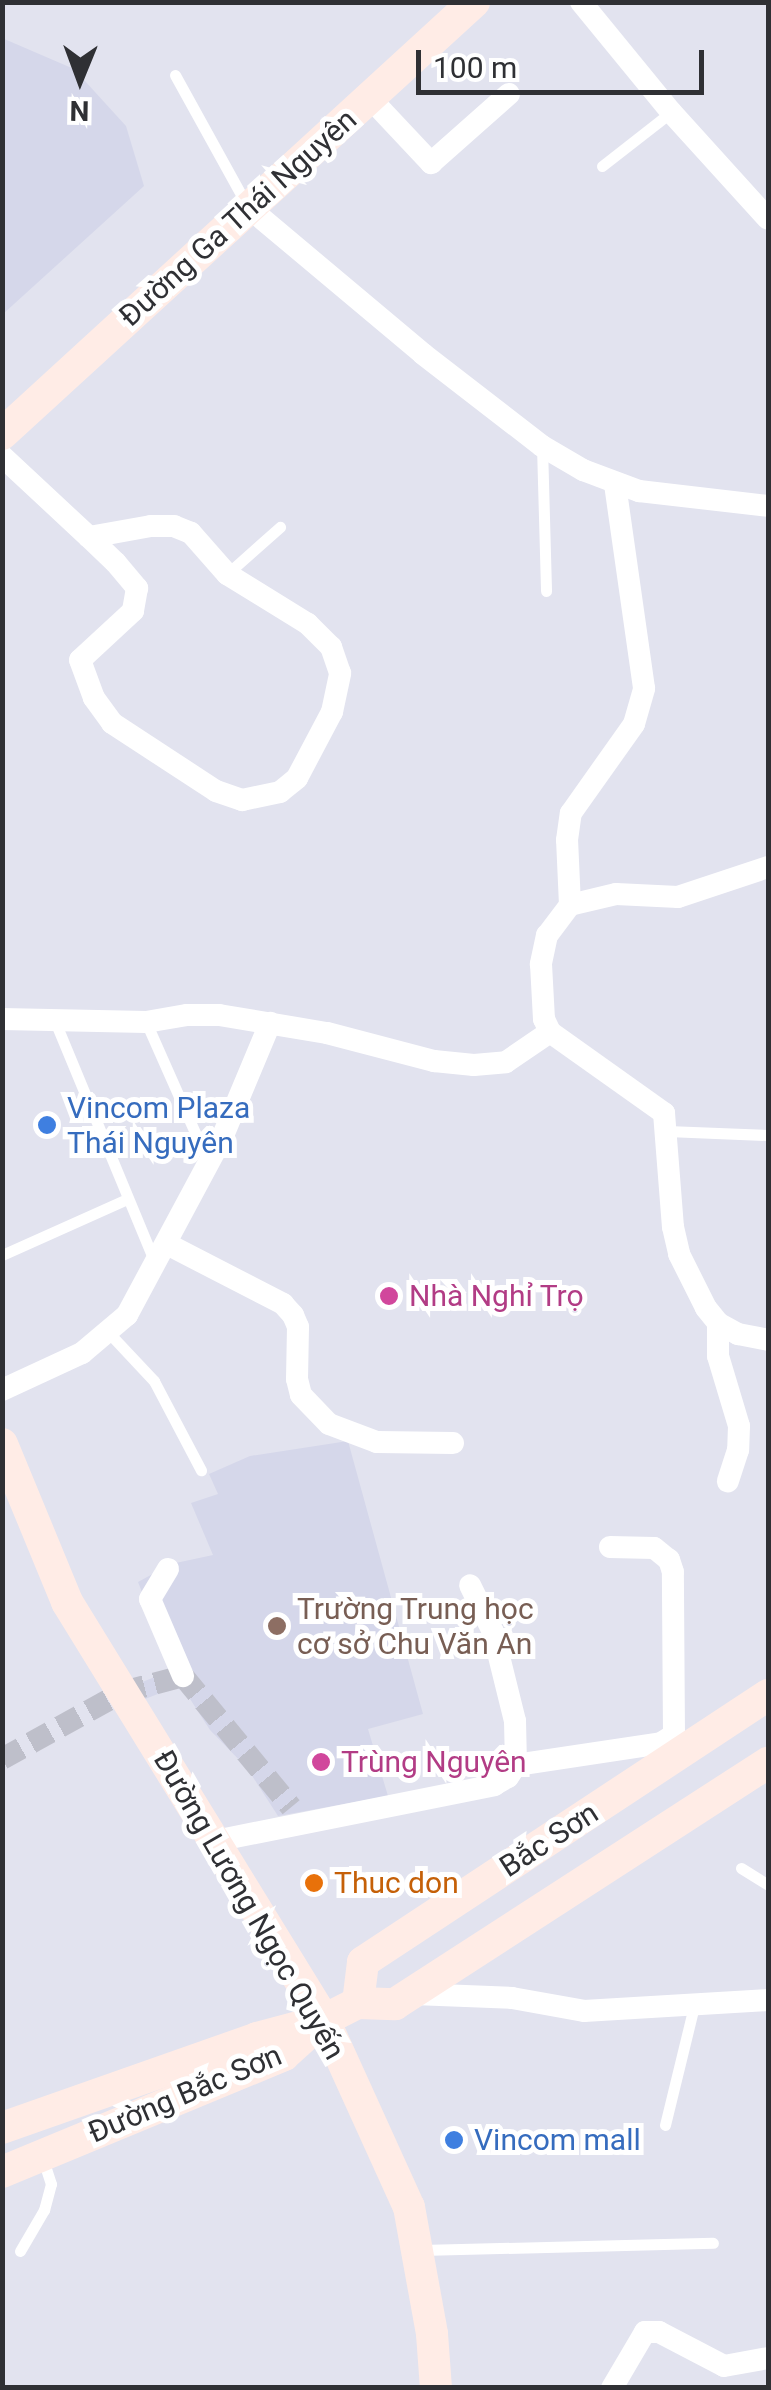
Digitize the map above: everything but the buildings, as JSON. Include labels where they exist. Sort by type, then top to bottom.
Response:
[{"type":"main road","name":"Đường Ga Thái Nguyên","points":[[2,434],[474,2]]},
{"type":"main road","name":"Đường Lương Ngọc Quyến","points":[[2,1444],[67,1602],[324,2020],[409,2207],[436,2388]]},
{"type":"main road","name":"Bắc Sơn","points":[[358,2003],[363,1962],[768,1695]]},
{"type":"main road","name":"Bắc Sơn","points":[[324,2020],[358,2003],[396,2004],[768,1763]]},
{"type":"main road","name":"Đường Bắc Sơn","points":[[3,2128],[257,2038],[324,2020]]},
{"type":"main road","name":"Đường Bắc Sơn","points":[[22,2164],[284,2055],[324,2020]]},
{"type":"street","points":[[580,2],[670,112],[768,218]]},
{"type":"street","points":[[369,97],[431,163],[509,94]]},
{"type":"street","points":[[248,207],[357,302],[542,446],[615,484],[639,491],[768,506]]},
{"type":"street","points":[[2,456],[138,588],[133,611],[83,653],[82,668],[94,698],[112,723],[216,791],[242,800],[280,792],[297,778],[320,740],[340,673],[331,647],[308,624],[227,574],[191,533],[174,526],[151,526],[89,537]]},
{"type":"street","points":[[615,484],[644,688],[634,724],[571,813],[567,840],[570,905],[548,935],[540,964],[544,1019],[550,1032],[578,1056],[653,1100],[664,1113],[672,1226],[679,1254],[706,1308],[718,1323],[768,1340]]},
{"type":"street","points":[[570,905],[616,894],[678,897],[768,867]]},
{"type":"street","points":[[2,1020],[146,1022],[203,1014],[270,1023],[434,1061],[474,1065],[506,1062],[550,1032]]},
{"type":"street","points":[[2,1390],[55,1368],[109,1333],[126,1315],[157,1266],[208,1164],[270,1023]]},
{"type":"street","points":[[167,1244],[283,1304],[293,1314],[298,1328],[296,1379],[301,1395],[329,1424],[377,1442],[453,1443]]},
{"type":"street","points":[[718,1323],[718,1356],[740,1426],[738,1450],[728,1481]]},
{"type":"street","points":[[215,1841],[494,1785],[516,1765],[660,1743],[674,1735],[674,1572],[669,1560],[654,1548],[610,1546]]},
{"type":"street","points":[[168,1570],[150,1599],[184,1676]]},
{"type":"street","points":[[470,1585],[492,1632],[515,1721],[516,1765]]},
{"type":"street","points":[[412,1994],[512,1998],[584,2010],[768,2000]]},
{"type":"street","points":[[612,2388],[645,2332],[659,2332],[724,2366],[768,2358]]},
{"type":"lane","points":[[175,74],[248,207]]},
{"type":"lane","points":[[602,166],[670,112]]},
{"type":"lane","points":[[542,446],[546,592]]},
{"type":"lane","points":[[227,574],[280,527]]},
{"type":"lane","points":[[54,1019],[157,1266]]},
{"type":"lane","points":[[146,1022],[208,1164]]},
{"type":"lane","points":[[666,1131],[768,1135]]},
{"type":"lane","points":[[2,1255],[128,1199]]},
{"type":"lane","points":[[109,1333],[154,1381],[202,1470]]},
{"type":"lane","points":[[741,1868],[768,1885]]},
{"type":"lane","points":[[665,2125],[694,2006]]},
{"type":"lane","points":[[3,2128],[22,2164],[50,2184],[44,2210],[20,2251]]},
{"type":"lane","points":[[417,2250],[713,2243]]},
{"type":"shaded area","points":[[2,38],[74,69],[126,126],[144,186],[3,314]]},
{"type":"shaded area","name":"Trường Trung học cơ sở Chu Văn An","points":[[348,1441],[423,1714],[368,1729],[388,1796],[278,1816],[247,1768],[210,1730],[181,1685],[145,1699],[137,1684],[173,1670],[138,1582],[171,1564],[213,1555],[191,1503],[218,1494],[209,1474],[250,1456]]},
{"type":"tunnel","points":[[2,1759],[123,1692],[183,1676],[291,1807]]},
{"type":"place","name":"Vincom Plaza Thái Nguyên","points":[[47,1125]]},
{"type":"place","name":"Nhà Nghỉ Trọ","points":[[389,1296]]},
{"type":"place","name":"Trường Trung học cơ sở Chu Văn An","points":[[277,1626]]},
{"type":"place","name":"Trùng Nguyên","points":[[321,1762]]},
{"type":"place","name":"Thuc don","points":[[314,1883]]},
{"type":"place","name":"Vincom mall","points":[[454,2140]]}]
